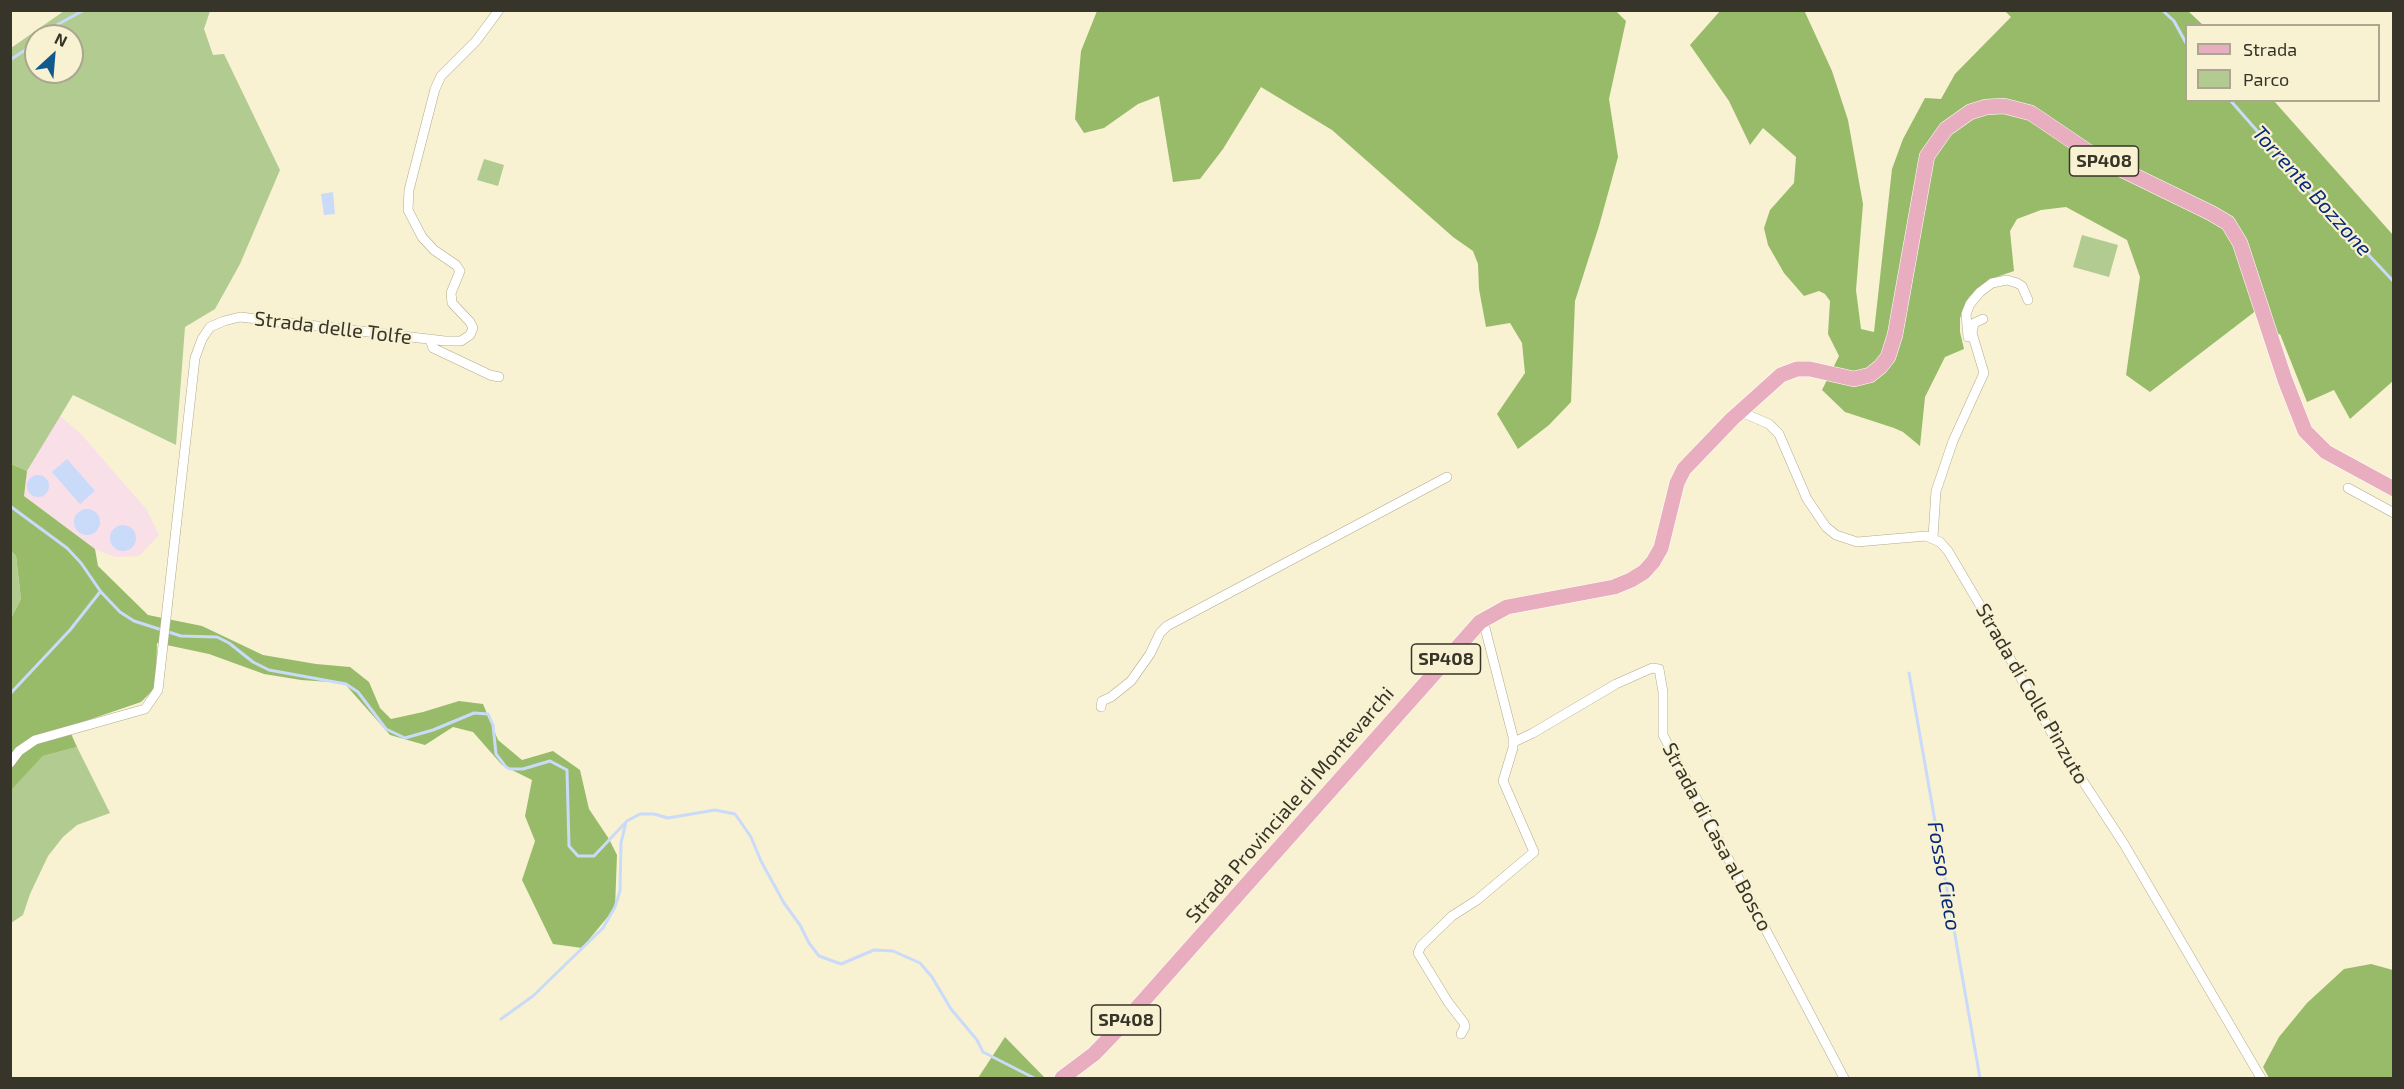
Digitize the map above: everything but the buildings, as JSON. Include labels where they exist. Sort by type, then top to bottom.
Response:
[{"type":"main road","name":"Strada Provinciale di Montevarchi","points":[[1062,1078],[1100,1048],[1483,620],[1512,606],[1618,586],[1644,572],[1661,548],[1677,483],[1682,472],[1694,457],[1770,384],[1788,372],[1810,369],[1854,379],[1870,375],[1883,364],[1894,340],[1928,153],[1946,129],[1966,114],[1986,107],[2010,106],[2036,115],[2096,157],[2228,223],[2240,243],[2297,416],[2305,431],[2331,455],[2394,489]]},
{"type":"street","name":"Strada delle Tolfe","points":[[10,763],[19,751],[34,740],[146,709],[158,690],[195,358],[202,339],[210,327],[224,321],[248,318],[430,339],[461,341],[470,335],[473,328],[470,322],[452,303],[451,293],[460,271],[456,265],[434,250],[422,237],[408,210],[410,190],[435,89],[441,76],[476,41],[499,10]]},
{"type":"street","points":[[1978,354],[1966,335],[1966,314],[1980,292],[1992,284],[2007,280],[2022,286],[2028,300]]},
{"type":"street","points":[[1741,412],[1769,424],[1779,434],[1806,500],[1836,535],[1857,542],[1933,537],[1936,490],[1953,441],[1984,373],[1972,328],[1974,323],[1983,319]]},
{"type":"street","points":[[430,339],[433,348],[490,375],[500,377]]},
{"type":"street","points":[[1101,706],[1102,701],[1111,697],[1131,681],[1150,654],[1160,633],[1167,627],[1447,477]]},
{"type":"street","points":[[2348,488],[2394,513]]},
{"type":"street","name":"Strada di Colle Pinzuto","points":[[1933,537],[1948,551],[2054,737],[2124,844],[2261,1078]]},
{"type":"street","points":[[1461,1034],[1465,1027],[1464,1023],[1448,1002],[1418,953],[1421,946],[1452,916],[1477,900],[1534,852],[1503,781],[1514,742],[1483,620]]},
{"type":"street","name":"Strada di Casa al Bosco","points":[[1514,742],[1616,684],[1652,668],[1659,669],[1663,692],[1663,735],[1845,1078]]},
{"type":"shaded area","points":[[60,416],[82,435],[147,510],[159,535],[139,556],[115,557],[95,549],[23,495],[27,471]]},
{"type":"green space","points":[[1615,10],[1626,21],[1609,99],[1618,157],[1575,301],[1571,402],[1549,425],[1518,449],[1497,414],[1525,373],[1522,343],[1510,323],[1486,327],[1479,289],[1478,264],[1473,251],[1453,237],[1332,130],[1261,87],[1223,149],[1200,179],[1173,182],[1159,96],[1138,104],[1104,128],[1084,133],[1075,119],[1081,51],[1097,11]]},
{"type":"green space","points":[[1804,10],[1832,71],[1848,120],[1863,204],[1856,290],[1861,329],[1874,332],[1892,169],[1903,139],[1925,98],[1941,99],[1955,74],[2011,17],[2005,11],[2188,11],[2202,24],[2185,24],[2185,102],[2275,102],[2393,235],[2393,381],[2350,419],[2334,390],[2307,402],[2280,334],[2277,335],[2266,303],[2150,392],[2126,375],[2140,277],[2127,240],[2066,207],[2041,210],[2017,219],[2010,231],[2014,271],[1988,280],[1969,297],[1960,318],[1964,349],[1945,357],[1925,397],[1920,446],[1903,432],[1845,412],[1822,390],[1839,356],[1828,334],[1830,301],[1825,294],[1819,291],[1804,296],[1784,273],[1768,245],[1764,228],[1770,210],[1794,183],[1796,157],[1763,128],[1750,145],[1729,101],[1690,45],[1720,11]]},
{"type":"green space","points":[[64,11],[210,11],[204,29],[213,55],[224,54],[280,170],[240,264],[215,309],[185,327],[176,445],[73,395],[27,471],[11,464],[11,48],[24,39],[24,84],[84,84],[84,24],[45,24]]},
{"type":"green space","points":[[484,159],[504,165],[498,186],[477,180]]},
{"type":"green space","points":[[2082,235],[2118,245],[2109,277],[2073,267]]},
{"type":"green space","points":[[11,464],[27,471],[24,496],[95,549],[98,566],[148,615],[202,626],[263,655],[350,667],[369,682],[380,708],[391,719],[459,701],[483,704],[498,740],[522,760],[553,751],[580,770],[589,809],[617,855],[615,908],[582,948],[553,944],[522,880],[535,841],[525,816],[532,780],[502,765],[473,732],[453,727],[425,745],[390,735],[344,683],[301,680],[264,674],[209,654],[157,643],[156,683],[152,691],[141,702],[68,727],[77,747],[43,756],[11,790],[11,618],[21,599],[16,556],[11,551]]},
{"type":"green space","points":[[11,551],[16,556],[21,599],[11,618]]},
{"type":"green space","points":[[77,747],[110,813],[77,825],[63,837],[48,856],[23,915],[11,923],[10,790],[43,756]]},
{"type":"green space","points":[[2371,964],[2393,970],[2393,1078],[2269,1078],[2263,1067],[2279,1037],[2307,1003],[2344,969]]},
{"type":"green space","points":[[1005,1037],[1045,1078],[978,1078]]},
{"type":"water","points":[[333,192],[335,214],[324,215],[321,194]]},
{"type":"water","points":[[67,459],[95,491],[80,504],[52,472]]},
{"type":"water","points":[[38,475],[46,478],[49,486],[46,494],[38,497],[30,494],[27,486],[30,478]]},
{"type":"water","points":[[87,509],[96,513],[100,522],[96,531],[87,535],[78,531],[74,522],[78,513]]},
{"type":"water","points":[[123,525],[132,529],[136,538],[132,547],[123,551],[114,547],[110,538],[114,529]]},
{"type":"waterway","points":[[59,24],[84,10]]},
{"type":"waterway","name":"Torrente Bozzone","points":[[2162,10],[2174,21],[2185,41]]},
{"type":"waterway","points":[[10,60],[24,51]]},
{"type":"waterway","name":"Torrente Bozzone","points":[[2232,102],[2323,206],[2394,282]]},
{"type":"waterway","points":[[10,506],[67,548],[81,563],[101,592],[120,612],[134,621],[181,636],[217,637],[229,643],[253,662],[269,670],[346,684],[358,692],[386,729],[405,738],[433,730],[474,713],[488,714],[493,725],[496,754],[506,767],[523,769],[550,761],[567,770],[569,846],[578,856],[594,856],[627,821],[640,814],[654,814],[668,818],[715,810],[735,814],[751,837],[784,903],[819,956],[841,964],[874,950],[893,951],[920,963],[932,977],[951,1009],[977,1040],[983,1052],[1034,1078]]},
{"type":"waterway","points":[[10,694],[70,630],[100,592]]},
{"type":"waterway","name":"Fosso Cieco","points":[[1909,673],[1980,1078]]},
{"type":"waterway","points":[[501,1019],[533,996],[603,928],[615,907],[620,891],[621,843],[626,822]]}]
